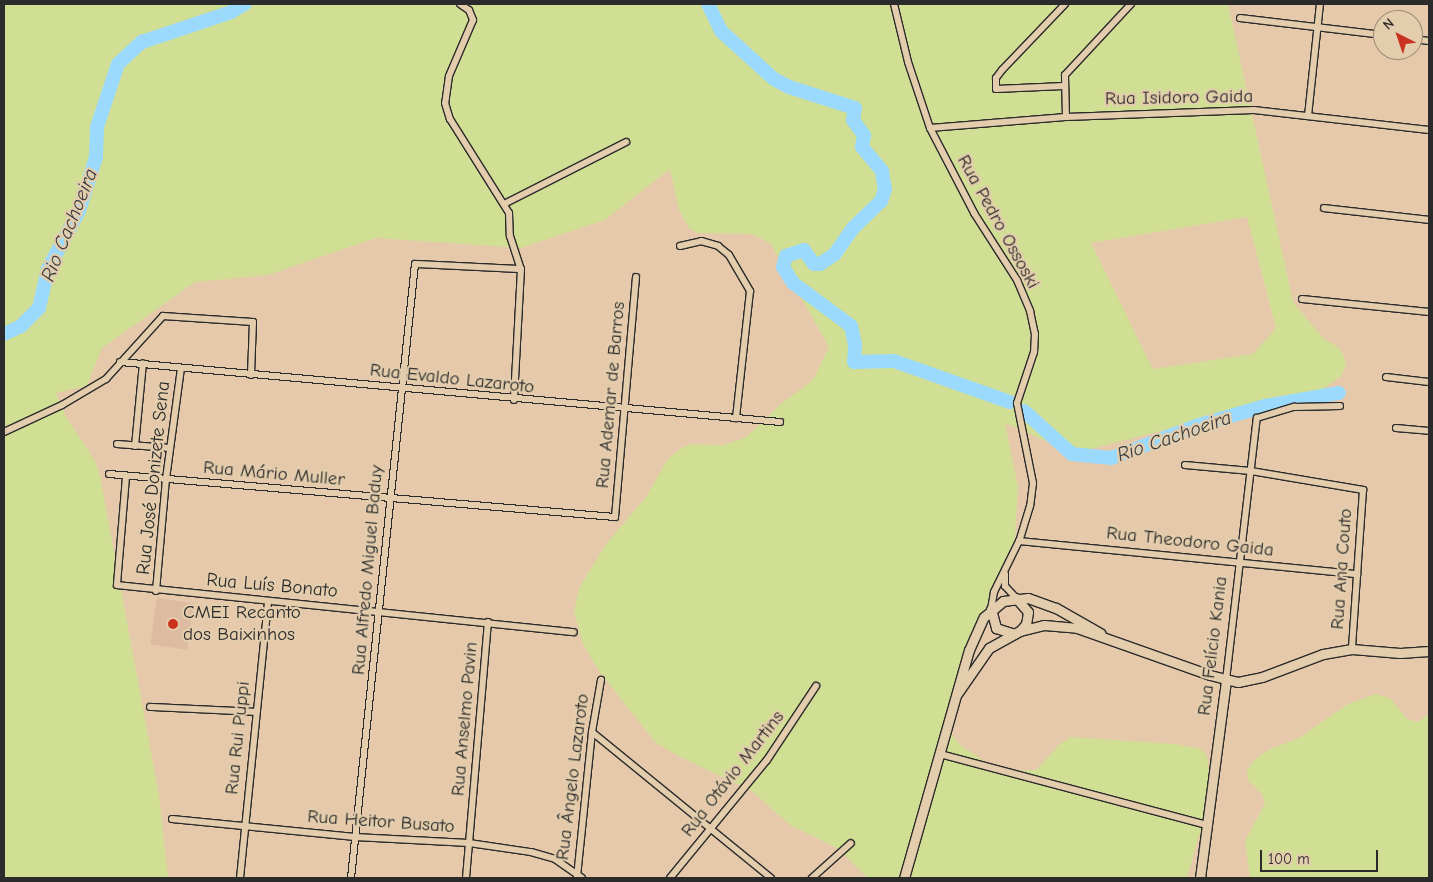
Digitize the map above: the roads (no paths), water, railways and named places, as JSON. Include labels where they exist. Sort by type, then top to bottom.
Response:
[{"type":"main road","points":[[904,878],[978,627],[991,609],[1016,598],[1047,604],[1113,642]]},
{"type":"main road","points":[[958,694],[981,656],[1017,633],[1026,624],[1028,612],[1016,598]]},
{"type":"main road","points":[[991,609],[996,628],[1017,633],[1044,625],[1067,626],[1226,680],[1248,681],[1322,654],[1352,649],[1400,653],[1429,650]]},
{"type":"main road","name":"Rua Felício Kania","points":[[1200,878],[1226,680]]},
{"type":"street","points":[[460,4],[469,10],[473,20],[449,76],[445,103],[450,119],[509,212],[510,236],[522,269],[514,400]]},
{"type":"street","name":"Rua Pedro Ossoski","points":[[894,4],[908,62],[930,128],[974,212],[1017,280],[1030,310],[1034,352],[1017,403],[1033,483],[1030,506],[1019,541],[1005,573],[994,592],[991,609]]},
{"type":"street","points":[[1064,86],[996,89],[996,78],[1065,4]]},
{"type":"street","points":[[1066,117],[1065,75],[1075,62],[1131,4]]},
{"type":"street","points":[[1308,116],[1320,4]]},
{"type":"street","points":[[1240,18],[1373,34]]},
{"type":"street","name":"Rua Isidoro Gaida","points":[[930,128],[1066,117],[1254,110],[1429,130]]},
{"type":"street","points":[[504,204],[626,142]]},
{"type":"street","points":[[1324,208],[1429,220]]},
{"type":"street","points":[[680,246],[701,241],[718,246],[729,255],[750,291],[736,418]]},
{"type":"street","name":"Rua Alfredo Miguel Baduy","points":[[351,878],[381,611],[390,500],[415,264],[522,269]]},
{"type":"street","name":"Rua Ademar de Barros","points":[[615,517],[627,410],[636,277]]},
{"type":"street","points":[[1302,299],[1429,312]]},
{"type":"street","points":[[4,432],[62,405],[99,384],[163,316],[253,322],[251,375]]},
{"type":"street","name":"Rua Evaldo Lazaroto","points":[[120,362],[514,400],[780,422]]},
{"type":"street","points":[[135,446],[143,364]]},
{"type":"street","name":"Rua José Donizete Sena","points":[[156,591],[166,479],[181,368]]},
{"type":"street","points":[[1386,377],[1429,382]]},
{"type":"street","name":"Rua Felício Kania","points":[[1226,680],[1257,418],[1294,407],[1340,406]]},
{"type":"street","points":[[1396,428],[1429,431]]},
{"type":"street","points":[[117,444],[170,448]]},
{"type":"street","points":[[1186,465],[1251,471]]},
{"type":"street","name":"Rua Ana Couto","points":[[1251,471],[1363,490],[1352,649]]},
{"type":"street","name":"Rua Mário Muller","points":[[109,474],[390,500],[615,517]]},
{"type":"street","name":"Rua Luís Bonato","points":[[126,477],[118,585],[156,591],[381,611],[574,632]]},
{"type":"street","name":"Rua Theodoro Gaida","points":[[1019,541],[1240,561],[1357,574]]},
{"type":"street","points":[[1005,573],[1005,586],[1016,598]]},
{"type":"street","name":"Rua Rui Puppi","points":[[240,878],[255,712],[268,601]]},
{"type":"street","name":"Rua Anselmo Pavin","points":[[466,878],[488,622]]},
{"type":"street","name":"Rua Ângelo Lazaroto","points":[[578,877],[592,732],[600,680]]},
{"type":"street","name":"Rua Otávio Martins","points":[[670,878],[767,760],[816,686]]},
{"type":"street","points":[[150,707],[255,712]]},
{"type":"street","points":[[592,732],[772,878]]},
{"type":"street","points":[[940,754],[1207,825]]},
{"type":"street","name":"Rua Heitor Busato","points":[[172,819],[355,838],[469,842],[531,852],[554,860],[578,877]]},
{"type":"street","points":[[812,878],[851,843]]},
{"type":"waterway","name":"Rio Cachoeira","points":[[4,334],[21,326],[39,308],[48,269],[79,211],[96,157],[97,127],[118,64],[142,42],[231,12],[245,4]]},
{"type":"waterway","name":"Rio Cachoeira","points":[[708,4],[721,31],[774,79],[789,87],[855,108],[853,120],[864,135],[862,147],[882,171],[885,189],[881,201],[853,228],[835,254],[820,264],[814,264],[804,250],[786,256],[783,267],[793,283],[851,326],[855,345],[854,362],[894,361],[1010,402]]},
{"type":"waterway","name":"Rio Cachoeira","points":[[1024,411],[1072,454],[1111,458],[1196,426],[1265,406],[1339,393]]},
{"type":"place","name":"CMEI Recanto dos Baixinhos","points":[[173,624]]}]
